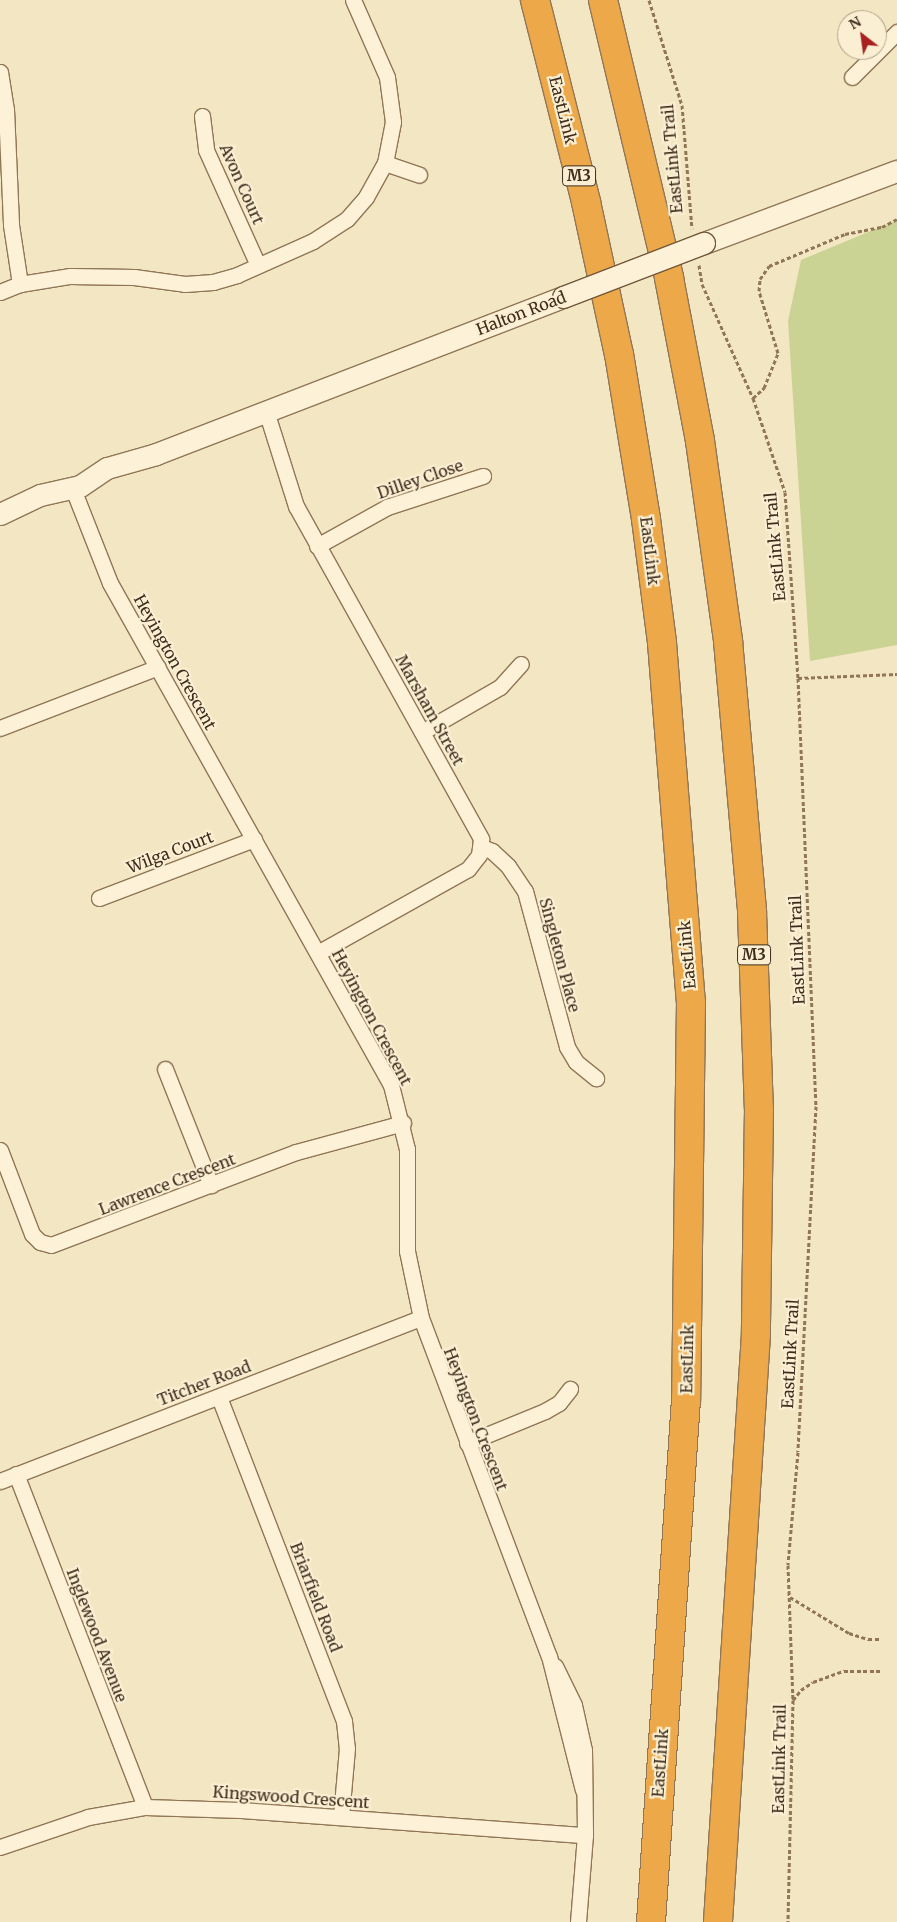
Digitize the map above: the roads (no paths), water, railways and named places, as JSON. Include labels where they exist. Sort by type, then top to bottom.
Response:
[{"type":"highway","name":"EastLink","points":[[535,0],[586,202],[619,354],[646,519],[662,643],[691,1002],[686,1398],[651,1922]]},
{"type":"highway","name":"M3","points":[[603,0],[665,259],[700,441],[728,641],[752,912],[759,1109],[756,1334],[718,1922]]},
{"type":"main road","name":"Halton Road","points":[[8,511],[40,495],[74,494],[107,468],[146,458],[562,297],[897,171]]},
{"type":"street","points":[[0,292],[20,284],[90,275],[198,284],[226,279],[339,225],[366,197],[385,163],[393,122],[390,92],[353,0]]},
{"type":"street","points":[[852,77],[897,32]]},
{"type":"street","points":[[0,72],[6,109],[11,225],[20,284]]},
{"type":"street","name":"Avon Court","points":[[202,116],[206,150],[258,265]]},
{"type":"street","points":[[385,163],[419,174]]},
{"type":"street","name":"Marsham Street","points":[[266,411],[296,506],[479,833],[482,847]]},
{"type":"street","name":"Dilley Close","points":[[317,546],[387,507],[483,476]]},
{"type":"street","name":"Heyington Crescent","points":[[74,494],[104,571],[381,1065],[403,1123],[408,1170],[407,1251],[421,1318],[466,1443],[549,1656],[583,1790],[585,1834],[578,1922]]},
{"type":"street","points":[[422,732],[500,687],[521,664]]},
{"type":"street","points":[[0,728],[158,667]]},
{"type":"street","name":"Wilga Court","points":[[98,898],[254,839]]},
{"type":"street","points":[[318,953],[468,869],[475,862],[482,847]]},
{"type":"street","name":"Singleton Place","points":[[482,847],[492,851],[508,866],[525,891],[567,1047],[576,1062],[596,1078]]},
{"type":"street","points":[[165,1069],[211,1185]]},
{"type":"street","name":"Lawrence Crescent","points":[[0,1150],[32,1234],[40,1242],[52,1245],[303,1150],[403,1123]]},
{"type":"street","name":"Titcher Road","points":[[0,1481],[421,1318]]},
{"type":"street","points":[[466,1443],[546,1412],[559,1403],[570,1389]]},
{"type":"street","name":"Briarfield Road","points":[[219,1396],[344,1721],[347,1748],[341,1817]]},
{"type":"street","name":"Inglewood Avenue","points":[[16,1474],[144,1808]]},
{"type":"street","name":"Kingswood Crescent","points":[[0,1847],[88,1817],[144,1808],[341,1817],[585,1834]]}]
